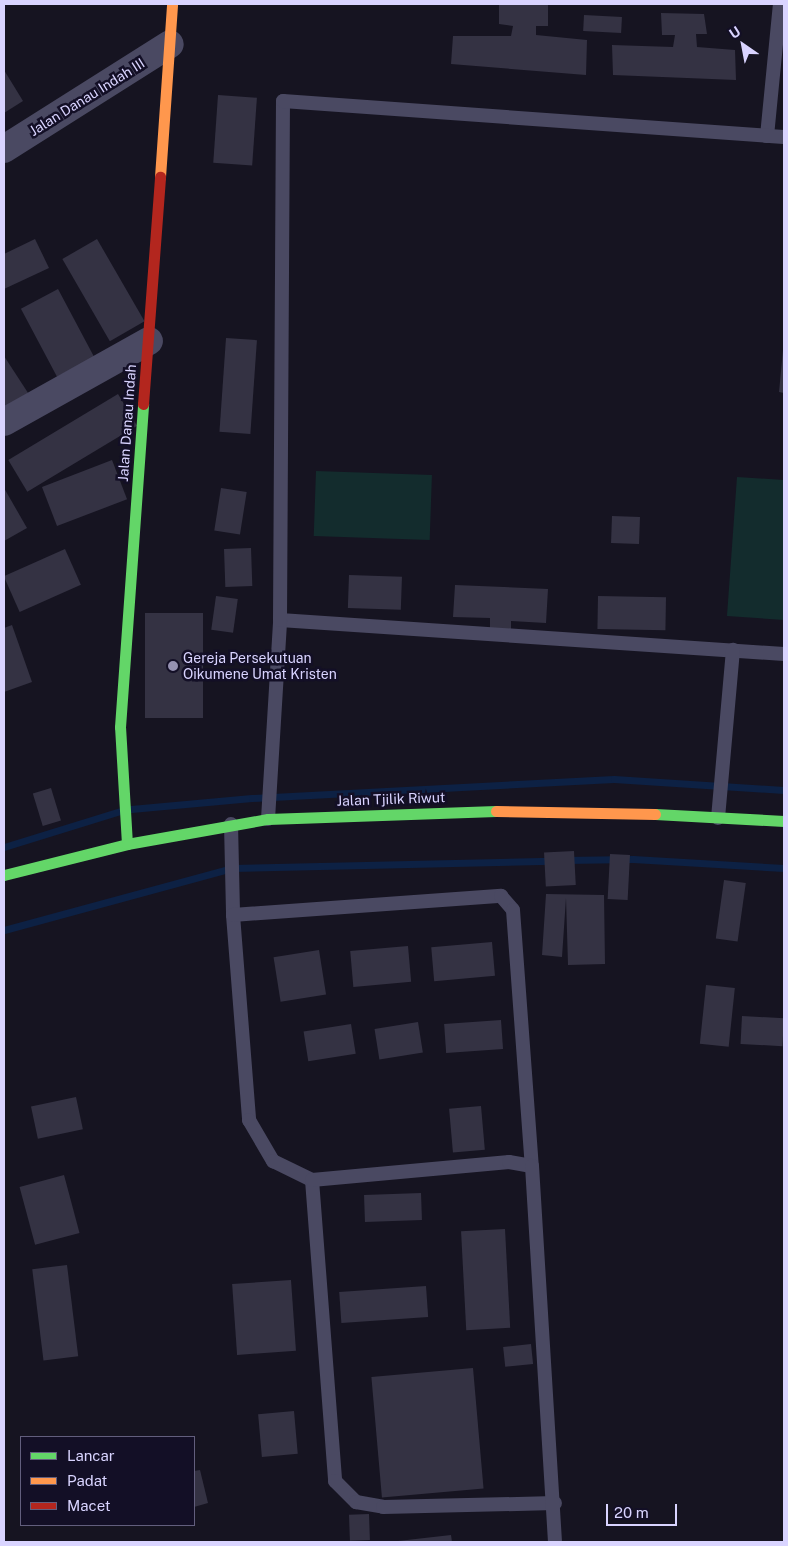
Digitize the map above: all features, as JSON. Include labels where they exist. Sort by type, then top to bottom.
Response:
[{"type":"main road","name":"Jalan Danau Indah","points":[[127,844],[120,727],[172,4]]},
{"type":"main road","name":"Jalan Tjilik Riwut","points":[[4,874],[127,844],[231,824],[268,819],[468,811],[784,821]]},
{"type":"street","name":"Jalan Danau Indah III","points":[[4,150],[170,44]]},
{"type":"street","points":[[4,422],[148,341]]},
{"type":"lane","points":[[767,136],[780,4]]},
{"type":"lane","points":[[268,819],[280,620],[283,101],[784,137]]},
{"type":"lane","points":[[280,620],[784,654]]},
{"type":"lane","points":[[718,818],[733,650]]},
{"type":"lane","points":[[231,824],[233,915],[249,1120],[273,1161],[312,1180],[509,1162],[532,1166]]},
{"type":"lane","points":[[233,915],[501,896],[513,910],[555,1503],[555,1542]]},
{"type":"lane","points":[[312,1180],[333,1470],[340,1490],[356,1502],[383,1507],[555,1503]]},
{"type":"green space","points":[[316,471],[432,475],[430,540],[314,536]]},
{"type":"green space","points":[[737,477],[784,480],[784,620],[727,616]]},
{"type":"building","points":[[499,4],[548,4],[548,26],[536,26],[536,35],[587,40],[586,75],[451,64],[453,36],[511,36],[513,26],[499,24]]},
{"type":"building","points":[[661,13],[704,14],[707,34],[696,34],[697,47],[735,50],[736,80],[613,75],[612,45],[673,47],[675,35],[662,35]]},
{"type":"building","points":[[584,15],[622,17],[621,33],[583,31]]},
{"type":"building","points":[[4,70],[23,101],[4,113]]},
{"type":"building","points":[[218,95],[257,98],[252,166],[213,163]]},
{"type":"building","points":[[35,239],[49,268],[4,289],[4,254]]},
{"type":"building","points":[[97,239],[144,321],[110,341],[62,259]]},
{"type":"building","points":[[58,289],[94,357],[57,377],[21,309]]},
{"type":"building","points":[[226,338],[257,340],[250,434],[219,432]]},
{"type":"building","points":[[784,350],[784,393],[779,392]]},
{"type":"building","points":[[4,356],[32,399],[4,416]]},
{"type":"building","points":[[118,394],[137,426],[27,492],[8,460]]},
{"type":"building","points":[[112,460],[127,499],[57,526],[42,487]]},
{"type":"building","points":[[4,488],[27,528],[4,541]]},
{"type":"building","points":[[221,488],[247,492],[240,535],[214,530]]},
{"type":"building","points":[[612,516],[640,517],[639,544],[611,543]]},
{"type":"building","points":[[251,548],[252,586],[225,587],[224,549]]},
{"type":"building","points":[[65,549],[81,585],[20,612],[4,576]]},
{"type":"building","points":[[349,575],[402,577],[401,610],[348,608]]},
{"type":"building","points":[[455,585],[548,589],[546,623],[511,621],[511,631],[490,630],[490,618],[453,617]]},
{"type":"building","points":[[216,596],[238,599],[233,633],[211,630]]},
{"type":"building","points":[[598,596],[666,597],[665,630],[597,629]]},
{"type":"building","name":"Gereja Persekutuan Oikumene Umat Kristen","points":[[145,613],[203,613],[203,718],[145,718]]},
{"type":"building","points":[[12,625],[32,682],[4,692],[4,628]]},
{"type":"building","points":[[51,788],[61,821],[43,826],[33,794]]},
{"type":"building","points":[[574,851],[576,885],[546,887],[544,853]]},
{"type":"building","points":[[610,854],[630,855],[628,900],[608,899]]},
{"type":"building","points":[[724,880],[746,883],[738,941],[716,938]]},
{"type":"building","points":[[546,894],[604,895],[605,964],[568,965],[566,898],[562,957],[542,955]]},
{"type":"building","points":[[492,942],[495,976],[434,981],[431,947]]},
{"type":"building","points":[[408,946],[411,982],[353,987],[350,951]]},
{"type":"building","points":[[319,950],[326,994],[281,1002],[274,957]]},
{"type":"building","points":[[706,985],[735,988],[729,1047],[700,1044]]},
{"type":"building","points":[[742,1016],[784,1018],[782,1046],[741,1044]]},
{"type":"building","points":[[501,1020],[503,1049],[446,1053],[444,1024]]},
{"type":"building","points":[[418,1022],[423,1053],[379,1060],[375,1029]]},
{"type":"building","points":[[351,1024],[356,1054],[308,1061],[304,1032]]},
{"type":"building","points":[[76,1097],[83,1129],[38,1139],[31,1107]]},
{"type":"building","points":[[481,1106],[485,1150],[453,1153],[449,1109]]},
{"type":"building","points":[[64,1175],[80,1233],[35,1245],[20,1187]]},
{"type":"building","points":[[421,1193],[422,1220],[365,1222],[364,1195]]},
{"type":"building","points":[[505,1229],[510,1328],[466,1330],[461,1231]]},
{"type":"building","points":[[67,1265],[78,1356],[43,1361],[32,1269]]},
{"type":"building","points":[[291,1280],[296,1351],[237,1355],[232,1284]]},
{"type":"building","points":[[426,1286],[428,1317],[341,1323],[339,1292]]},
{"type":"building","points":[[531,1344],[533,1364],[505,1367],[503,1347]]},
{"type":"building","points":[[473,1368],[484,1489],[382,1497],[371,1377]]},
{"type":"building","points":[[294,1411],[298,1454],[262,1457],[258,1414]]},
{"type":"building","points":[[200,1470],[208,1503],[195,1507],[195,1471]]},
{"type":"building","points":[[369,1514],[370,1540],[350,1541],[349,1515]]},
{"type":"building","points":[[451,1535],[452,1542],[398,1542],[398,1541]]},
{"type":"waterway","points":[[131,809],[252,798],[614,779],[784,790]]},
{"type":"waterway","points":[[4,847],[120,811]]},
{"type":"waterway","points":[[565,860],[633,859],[784,868]]},
{"type":"waterway","points":[[4,930],[232,868],[552,861]]},
{"type":"traffic: fast","points":[[127,844],[120,727],[143,404]]},
{"type":"traffic: fast","points":[[4,875],[127,844],[268,819],[496,811]]},
{"type":"traffic: fast","points":[[655,814],[784,821]]},
{"type":"traffic: slow","points":[[160,177],[172,4]]},
{"type":"traffic: slow","points":[[496,811],[655,814]]},
{"type":"traffic: jam","points":[[143,404],[160,177]]},
{"type":"place","name":"Gereja Persekutuan Oikumene Umat Kristen","points":[[173,666]]}]
